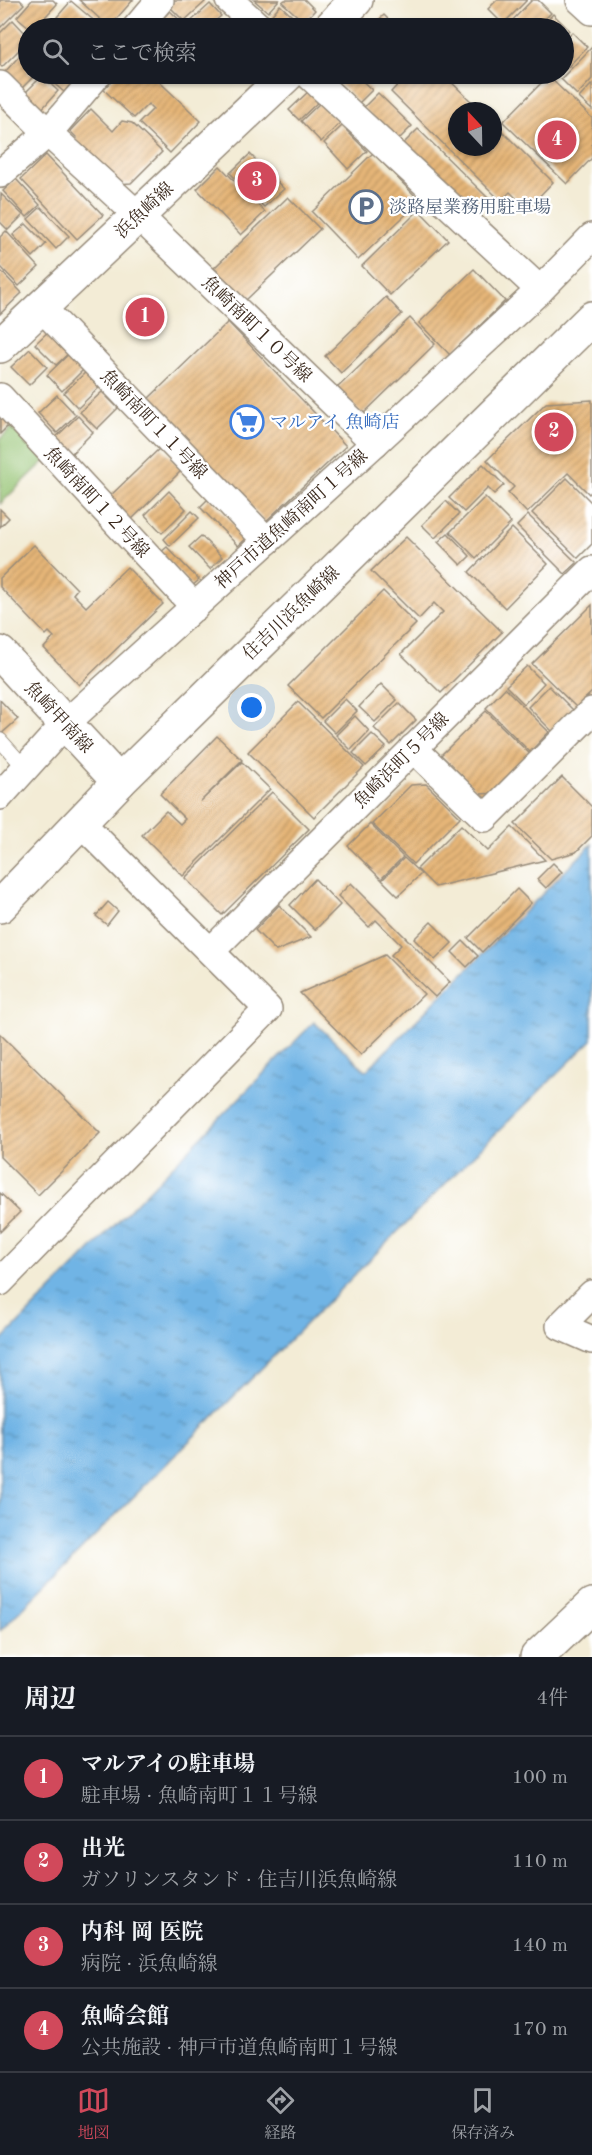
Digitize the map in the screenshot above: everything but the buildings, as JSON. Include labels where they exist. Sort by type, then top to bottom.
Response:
[{"type":"main road","points":[[339,18],[356,0]]},
{"type":"main road","name":"浜魚崎線","points":[[0,346],[278,84]]},
{"type":"main road","name":"住吉川浜魚崎線","points":[[0,906],[118,782],[590,324]]},
{"type":"main road","name":"魚崎甲南線","points":[[0,653],[118,782]]},
{"type":"main road","points":[[538,1657],[592,1606]]},
{"type":"street","points":[[145,18],[160,0]]},
{"type":"street","points":[[229,0],[249,18]]},
{"type":"street","points":[[580,0],[592,11]]},
{"type":"street","points":[[0,174],[48,133],[90,84]]},
{"type":"street","points":[[319,84],[540,290]]},
{"type":"street","name":"魚崎南町１０号線","points":[[0,85],[375,443]]},
{"type":"street","name":"神戸市道魚崎南町１号線","points":[[0,796],[65,724],[375,443],[540,290],[592,237]]},
{"type":"street","name":"魚崎南町１１号線","points":[[41,307],[267,541]]},
{"type":"street","name":"魚崎南町１２号線","points":[[0,396],[195,607]]},
{"type":"street","name":"魚崎浜町５号線","points":[[211,951],[592,570]]},
{"type":"street","points":[[413,748],[485,818],[592,711]]},
{"type":"street","points":[[0,1282],[268,1010],[80,822]]},
{"type":"street","points":[[592,1294],[560,1326],[592,1340]]},
{"type":"lane","points":[[0,740],[25,768]]},
{"type":"green space","points":[[14,425],[47,459],[0,504],[0,439]]},
{"type":"water","points":[[592,844],[592,1040],[482,1147],[0,1631],[0,1342],[314,1022],[366,1071]]},
{"type":"place","name":"魚崎会館","points":[[557,140]]},
{"type":"place","name":"内科 岡 医院","points":[[257,181]]},
{"type":"place","name":"淡路屋業務用駐車場","points":[[366,207]]},
{"type":"place","name":"マルアイの駐車場","points":[[145,317]]},
{"type":"place","name":"マルアイ 魚崎店","points":[[247,422]]},
{"type":"place","name":"出光","points":[[554,432]]}]
